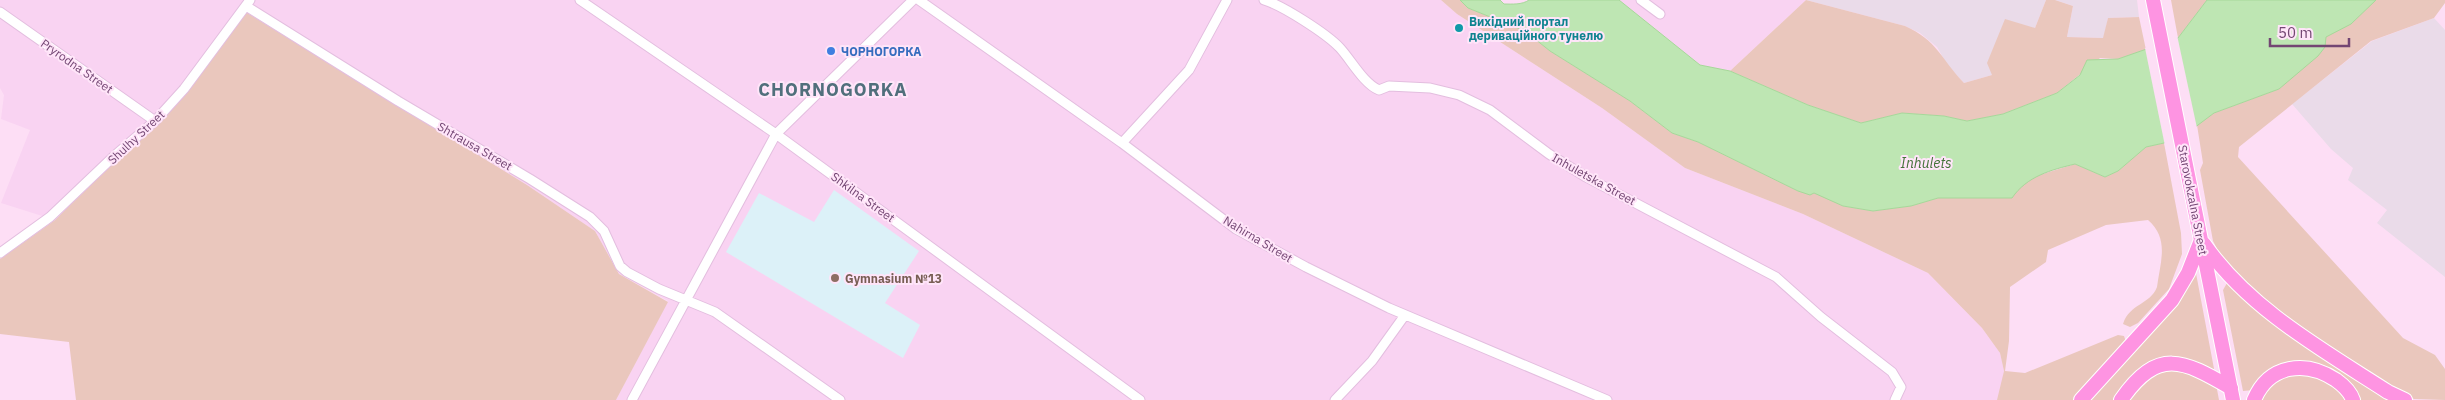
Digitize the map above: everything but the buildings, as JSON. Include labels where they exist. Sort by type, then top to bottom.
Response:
[{"type":"main road","name":"Starovokzalna Street","points":[[2154,0],[2232,394]]},
{"type":"main road","points":[[2081,400],[2172,300],[2188,273],[2201,239]]},
{"type":"main road","points":[[2201,239],[2219,266],[2268,311],[2388,392],[2405,400]]},
{"type":"main road","points":[[2120,400],[2142,377],[2159,365],[2169,362],[2181,363],[2196,368],[2232,394]]},
{"type":"main road","points":[[2254,400],[2257,392],[2272,377],[2289,369],[2302,367],[2312,368],[2331,376],[2342,384],[2353,400]]},
{"type":"street","name":"Shkilna Street","points":[[580,0],[776,134],[1140,400]]},
{"type":"street","points":[[632,400],[776,134],[913,0]]},
{"type":"street","name":"Nahirna Street","points":[[919,0],[1122,143],[1236,229],[1306,267],[1405,315],[1607,400]]},
{"type":"street","points":[[1122,143],[1189,70],[1227,0]]},
{"type":"street","name":"Inhuletska Street","points":[[1264,0],[1285,10],[1338,45],[1355,64],[1370,86],[1379,90],[1389,86],[1430,88],[1459,95],[1473,101],[1490,110],[1549,154],[1586,177],[1776,277],[1821,317],[1892,372],[1901,386],[1895,400]]},
{"type":"street","points":[[1641,0],[1660,14]]},
{"type":"street","name":"Shulhy Street","points":[[0,253],[50,217],[112,158],[155,121],[184,89],[248,3]]},
{"type":"street","name":"Shtrausa Street","points":[[248,3],[398,101],[530,179],[590,218],[604,231],[620,266],[659,289],[715,312],[840,400]]},
{"type":"street","name":"Pryrodna Street","points":[[0,12],[155,121]]},
{"type":"street","points":[[1335,400],[1372,361],[1405,315]]},
{"type":"shaded area","name":"ЧОРНОГОРКА","points":[[0,0],[1441,0],[1457,14],[1602,108],[1685,168],[1803,214],[1928,273],[1982,328],[2000,353],[2004,371],[2000,395],[1997,400],[616,400],[668,301],[619,274],[595,231],[527,185],[247,12],[186,92],[55,220],[1,203],[30,130],[1,119],[4,95],[0,88]]},
{"type":"shaded area","points":[[1441,0],[1460,0],[1468,8],[1530,33],[1550,51],[1630,101],[1672,133],[1698,142],[1798,191],[1820,194],[1843,206],[1873,211],[1910,206],[1938,198],[2012,197],[2020,186],[2036,176],[2075,164],[2105,177],[2118,171],[2146,147],[2164,143],[2181,233],[2182,254],[2169,289],[2138,323],[2130,327],[2123,324],[2126,317],[2150,297],[2157,287],[2162,252],[2161,243],[2155,227],[2148,220],[2106,225],[2048,250],[2046,262],[2010,287],[2009,341],[2005,371],[2025,373],[2118,335],[2124,336],[2126,342],[2075,400],[1997,400],[2004,371],[2000,353],[1982,328],[1928,273],[1803,214],[1685,168],[1602,108],[1457,14]]},
{"type":"shaded area","points":[[1619,0],[1806,0],[1730,71],[1700,65]]},
{"type":"shaded area","points":[[1806,0],[2046,0],[2035,28],[1992,75],[1964,83],[1948,66],[1937,47],[1920,33],[1905,26]]},
{"type":"shaded area","points":[[1806,0],[1905,26],[1916,31],[1932,44],[1964,83],[1992,75],[1987,63],[2005,19],[2035,28],[2046,0],[2055,0],[2073,6],[2067,37],[2103,38],[2108,18],[2139,17],[2146,50],[2118,59],[2100,58],[2057,93],[2003,114],[1967,121],[1944,116],[1902,113],[1861,123],[1808,105],[1730,71]]},
{"type":"shaded area","points":[[2055,0],[2137,0],[2139,17],[2108,18],[2104,38],[2067,37],[2073,6]]},
{"type":"shaded area","points":[[2171,0],[2207,0],[2178,38]]},
{"type":"shaded area","points":[[2332,0],[2445,0],[2445,3],[2434,18],[2371,41],[2239,147],[2238,157],[2403,338],[2435,355],[2445,369],[2445,400],[2414,399],[2388,387],[2269,307],[2223,260],[2213,241],[2200,170],[2203,163],[2197,125],[2214,113],[2279,89],[2326,37]]},
{"type":"shaded area","points":[[246,12],[527,185],[595,231],[619,274],[668,302],[616,400],[76,400],[69,342],[0,334],[0,259],[55,220],[186,92]]},
{"type":"shaded area","points":[[2434,18],[2445,30],[2445,277],[2377,223],[2387,210],[2348,180],[2353,168],[2331,149],[2292,104],[2372,41]]},
{"type":"shaded area","name":"Gymnasium №13","points":[[834,190],[919,251],[885,303],[920,325],[903,358],[726,252],[759,193],[814,222]]},
{"type":"shaded area","points":[[2195,268],[2215,374],[2168,358],[2116,400],[2087,400]]},
{"type":"shaded area","points":[[2227,283],[2233,284],[2397,400],[2357,400],[2313,364],[2254,390],[2243,391],[2223,290]]},
{"type":"shaded area","points":[[2169,366],[2216,384],[2219,400],[2125,400],[2144,380]]},
{"type":"shaded area","points":[[2302,371],[2329,380],[2349,400],[2258,400],[2270,383]]},
{"type":"water","name":"Inhulets","points":[[1460,0],[1500,0],[1504,4],[1510,4],[1529,0],[1619,0],[1700,65],[1730,71],[1808,105],[1861,123],[1902,113],[1944,116],[1967,121],[2003,114],[2057,93],[2080,75],[2087,60],[2118,59],[2178,38],[2207,0],[2376,0],[2351,24],[2326,37],[2325,47],[2318,56],[2279,89],[2214,113],[2186,134],[2164,143],[2146,147],[2118,171],[2105,177],[2075,164],[2032,179],[2018,190],[2012,198],[1938,198],[1911,206],[1873,211],[1843,206],[1814,193],[1810,195],[1798,191],[1698,142],[1672,133],[1630,101],[1550,51],[1530,33],[1468,8]]},
{"type":"pier","points":[[2177,35],[2197,128],[2187,136],[2165,146],[2145,48]]},
{"type":"place","name":"Вихідний портал дериваційного тунелю","points":[[1459,28]]},
{"type":"place","name":"ЧОРНОГОРКА","points":[[831,51]]},
{"type":"place","name":"Gymnasium №13","points":[[835,278]]},
{"type":"district","name":"CHORNOGORKA","points":[[833,89]]}]
